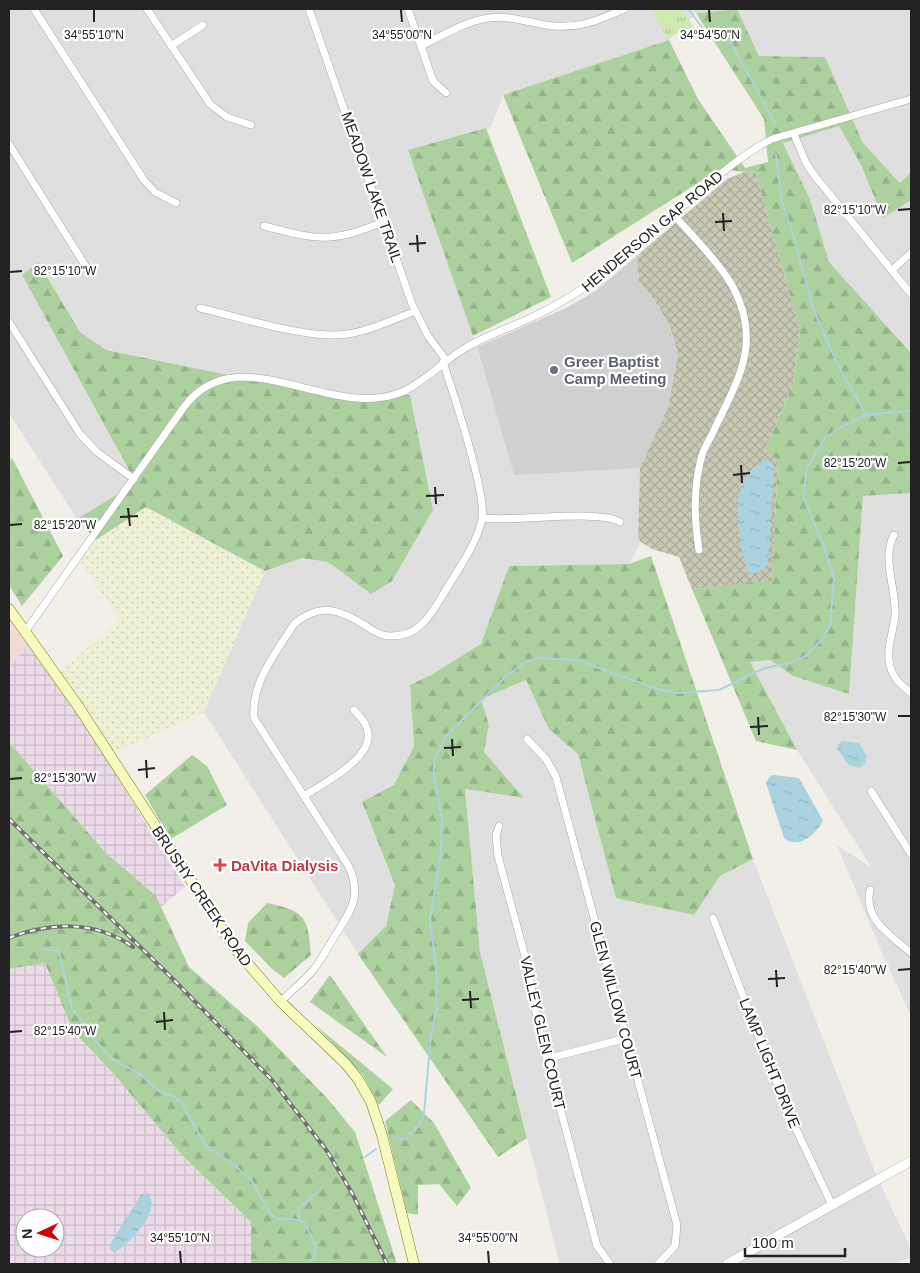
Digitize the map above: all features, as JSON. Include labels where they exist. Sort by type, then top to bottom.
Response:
[{"type":"main road","name":"BRUSHY CREEK ROAD","points":[[9,609],[94,731],[236,950],[281,1002],[346,1064],[368,1094],[382,1135],[414,1264]]},
{"type":"street","points":[[34,9],[144,180],[155,192],[176,203]]},
{"type":"street","points":[[147,9],[210,104],[227,116],[251,125]]},
{"type":"street","name":"MEADOW LAKE TRAIL","points":[[309,9],[416,311],[428,336],[445,361]]},
{"type":"street","points":[[408,9],[433,81],[446,93]]},
{"type":"street","points":[[421,46],[473,21],[489,18],[505,17],[564,27],[582,26],[624,9]]},
{"type":"street","points":[[171,46],[203,25]]},
{"type":"street","name":"HENDERSON GAP ROAD","points":[[25,632],[189,400],[201,389],[214,382],[249,377],[264,378],[339,397],[380,398],[408,389],[445,361],[475,342],[542,313],[582,289],[744,155],[772,140],[911,99]]},
{"type":"street","points":[[794,134],[806,164],[814,175],[911,294]]},
{"type":"street","points":[[9,144],[90,273]]},
{"type":"street","points":[[673,214],[735,290],[745,319],[747,338],[743,369],[703,454],[696,483],[694,505],[699,550]]},
{"type":"street","points":[[264,226],[307,236],[329,238],[384,222]]},
{"type":"street","points":[[892,270],[911,253]]},
{"type":"street","points":[[200,308],[306,333],[335,336],[362,330],[416,311]]},
{"type":"street","points":[[9,322],[80,434],[97,452],[134,478]]},
{"type":"street","points":[[281,1002],[314,969],[350,910],[356,892],[354,878],[348,865],[254,718],[255,692],[261,677],[294,624],[312,612],[333,610],[376,632],[388,636],[412,632],[424,624],[440,601],[469,550],[482,518],[480,492],[445,361]]},
{"type":"street","points":[[482,518],[509,520],[603,516],[620,522]]},
{"type":"street","points":[[894,535],[890,542],[889,553],[896,608],[889,660],[895,678],[911,692]]},
{"type":"street","points":[[304,796],[356,761],[366,745],[368,734],[365,723],[354,710]]},
{"type":"street","name":"GLEN WILLOW COURT","points":[[527,739],[546,759],[556,777],[677,1225],[675,1246],[658,1264]]},
{"type":"street","points":[[871,791],[911,854]]},
{"type":"street","name":"VALLEY GLEN COURT","points":[[499,826],[496,836],[498,856],[528,970],[546,1059],[597,1246],[610,1264]]},
{"type":"street","points":[[870,890],[868,898],[874,918],[911,953]]},
{"type":"street","name":"LAMP LIGHT DRIVE","points":[[713,918],[788,1112],[832,1205]]},
{"type":"street","points":[[546,1059],[626,1038]]},
{"type":"street","points":[[727,1264],[911,1160]]},
{"type":"shaded area","points":[[9,9],[735,9],[696,13],[669,40],[503,95],[491,127],[408,150],[471,328],[514,474],[640,468],[638,537],[641,542],[629,564],[509,566],[482,644],[431,675],[410,685],[414,746],[394,785],[362,803],[395,885],[386,926],[358,954],[204,712],[265,571],[302,558],[328,562],[371,594],[346,399],[106,350],[80,332],[38,263],[22,275],[136,484],[77,519],[9,413]]},
{"type":"shaded area","points":[[737,9],[911,9],[911,172],[900,183],[863,143],[825,57],[759,56]]},
{"type":"shaded area","points":[[839,126],[861,165],[883,217],[911,200],[911,353],[829,262],[810,199],[783,142]]},
{"type":"shaded area","points":[[744,172],[756,173],[800,331],[793,384],[765,450],[778,460],[772,581],[692,589],[679,557],[652,549],[641,542],[638,537],[640,468],[668,407],[678,354],[670,327],[655,301],[639,281],[637,260],[639,254],[727,179]]},
{"type":"shaded area","points":[[639,254],[637,260],[639,281],[655,301],[670,328],[678,354],[668,407],[640,468],[514,475],[477,347],[566,308],[594,292]]},
{"type":"shaded area","points":[[911,493],[911,1016],[881,951],[837,845],[872,868],[797,750],[750,662],[770,660],[793,676],[849,694],[863,496]]},
{"type":"shaded area","points":[[146,507],[265,571],[204,712],[110,755],[57,675],[120,619],[81,563],[96,540]]},
{"type":"shaded area","points":[[9,617],[28,644],[9,667]]},
{"type":"shaded area","points":[[28,644],[94,739],[185,887],[161,907],[156,896],[106,853],[9,742],[9,681],[11,665]]},
{"type":"shaded area","points":[[526,680],[549,729],[578,754],[617,898],[694,915],[720,876],[753,859],[875,1172],[911,1250],[911,1257],[896,1264],[560,1264],[480,952],[465,789],[524,798],[484,752],[489,725],[481,699]]},
{"type":"shaded area","points":[[45,963],[73,1031],[113,1073],[181,1154],[251,1222],[251,1264],[9,1264],[9,969]]},
{"type":"green space","points":[[652,9],[682,9],[694,27],[666,37]]},
{"type":"green space","points":[[737,9],[759,56],[825,57],[863,143],[900,183],[911,172],[911,200],[883,218],[861,165],[839,126],[783,143],[810,199],[829,262],[911,353],[911,493],[863,496],[849,694],[793,676],[770,660],[750,662],[797,750],[756,741],[692,589],[772,580],[778,460],[765,450],[793,384],[800,331],[756,173],[720,169],[572,263],[503,95],[669,40],[698,99],[745,168],[768,162],[764,119],[696,13]]},
{"type":"green space","points":[[486,128],[551,297],[473,336],[408,150]]},
{"type":"green space","points":[[38,262],[80,332],[106,350],[346,399],[410,395],[433,510],[392,581],[371,594],[328,562],[302,558],[265,571],[146,507],[96,540],[77,519],[136,483],[22,275]]},
{"type":"green space","points":[[12,458],[63,556],[22,606],[9,585],[9,462]]},
{"type":"green space","points":[[651,556],[753,859],[720,876],[694,915],[616,898],[578,754],[549,729],[526,680],[481,699],[489,725],[484,752],[524,798],[465,789],[480,952],[527,1138],[498,1157],[358,954],[386,926],[395,885],[362,802],[394,785],[414,746],[410,685],[431,675],[481,644],[509,566],[629,564]]},
{"type":"green space","points":[[9,742],[106,853],[156,896],[189,967],[258,1027],[327,1098],[355,1132],[397,1264],[251,1264],[251,1222],[181,1154],[113,1073],[73,1031],[45,963],[9,969]]},
{"type":"green space","points":[[192,755],[207,766],[227,805],[171,839],[145,795]]},
{"type":"green space","points":[[267,903],[290,909],[297,913],[303,918],[308,932],[311,955],[284,978],[271,968],[245,941],[248,923]]},
{"type":"green space","points":[[330,975],[387,1057],[310,1002]]},
{"type":"green space","points":[[314,1024],[393,1089],[379,1105],[363,1075]]},
{"type":"green space","points":[[411,1100],[434,1123],[471,1188],[457,1206],[439,1184],[418,1185],[418,1215],[407,1213],[385,1121]]},
{"type":"water","points":[[765,460],[772,462],[774,467],[768,564],[761,571],[754,573],[747,571],[740,542],[738,526],[739,494],[744,480],[752,469]]},
{"type":"water","points":[[843,741],[859,743],[867,757],[865,763],[860,768],[849,765],[837,749],[838,744]]},
{"type":"water","points":[[770,776],[799,778],[823,821],[816,831],[806,839],[795,842],[784,838],[766,783]]},
{"type":"water","points":[[142,1193],[148,1193],[151,1200],[151,1209],[148,1217],[128,1242],[115,1252],[110,1250],[110,1244]]},
{"type":"waterway","points":[[688,9],[705,31],[731,43],[775,123]]},
{"type":"waterway","points":[[776,155],[782,202],[813,308],[837,363],[866,415]]},
{"type":"waterway","points":[[393,1137],[406,1139],[420,1124],[424,1113],[431,1035],[436,1013],[437,975],[430,920],[441,855],[442,819],[434,774],[434,761],[446,736],[505,677],[526,662],[539,658],[577,660],[657,689],[677,693],[719,690],[765,668],[790,663],[806,656],[824,637],[830,624],[834,579],[824,546],[804,499],[806,470],[825,438],[839,428],[866,415],[911,411]]},
{"type":"waterway","points":[[40,949],[59,951],[72,1008],[98,1044],[114,1060],[140,1074],[160,1092],[173,1096],[182,1103],[203,1141],[210,1149],[233,1164],[252,1181],[270,1213],[278,1219],[299,1220],[305,1223],[315,1244],[315,1255],[309,1264]]},
{"type":"waterway","points":[[365,1157],[376,1149]]},
{"type":"waterway","points":[[299,1220],[299,1208],[319,1191]]},
{"type":"railway","points":[[9,819],[170,976],[272,1080],[327,1151],[352,1193],[387,1264]]},
{"type":"railway","points":[[9,938],[40,929],[72,926],[103,932],[133,947]]},
{"type":"place","name":"Greer Baptist Camp Meeting","points":[[554,370]]},
{"type":"place","name":"DaVita Dialysis","points":[[220,865]]}]
